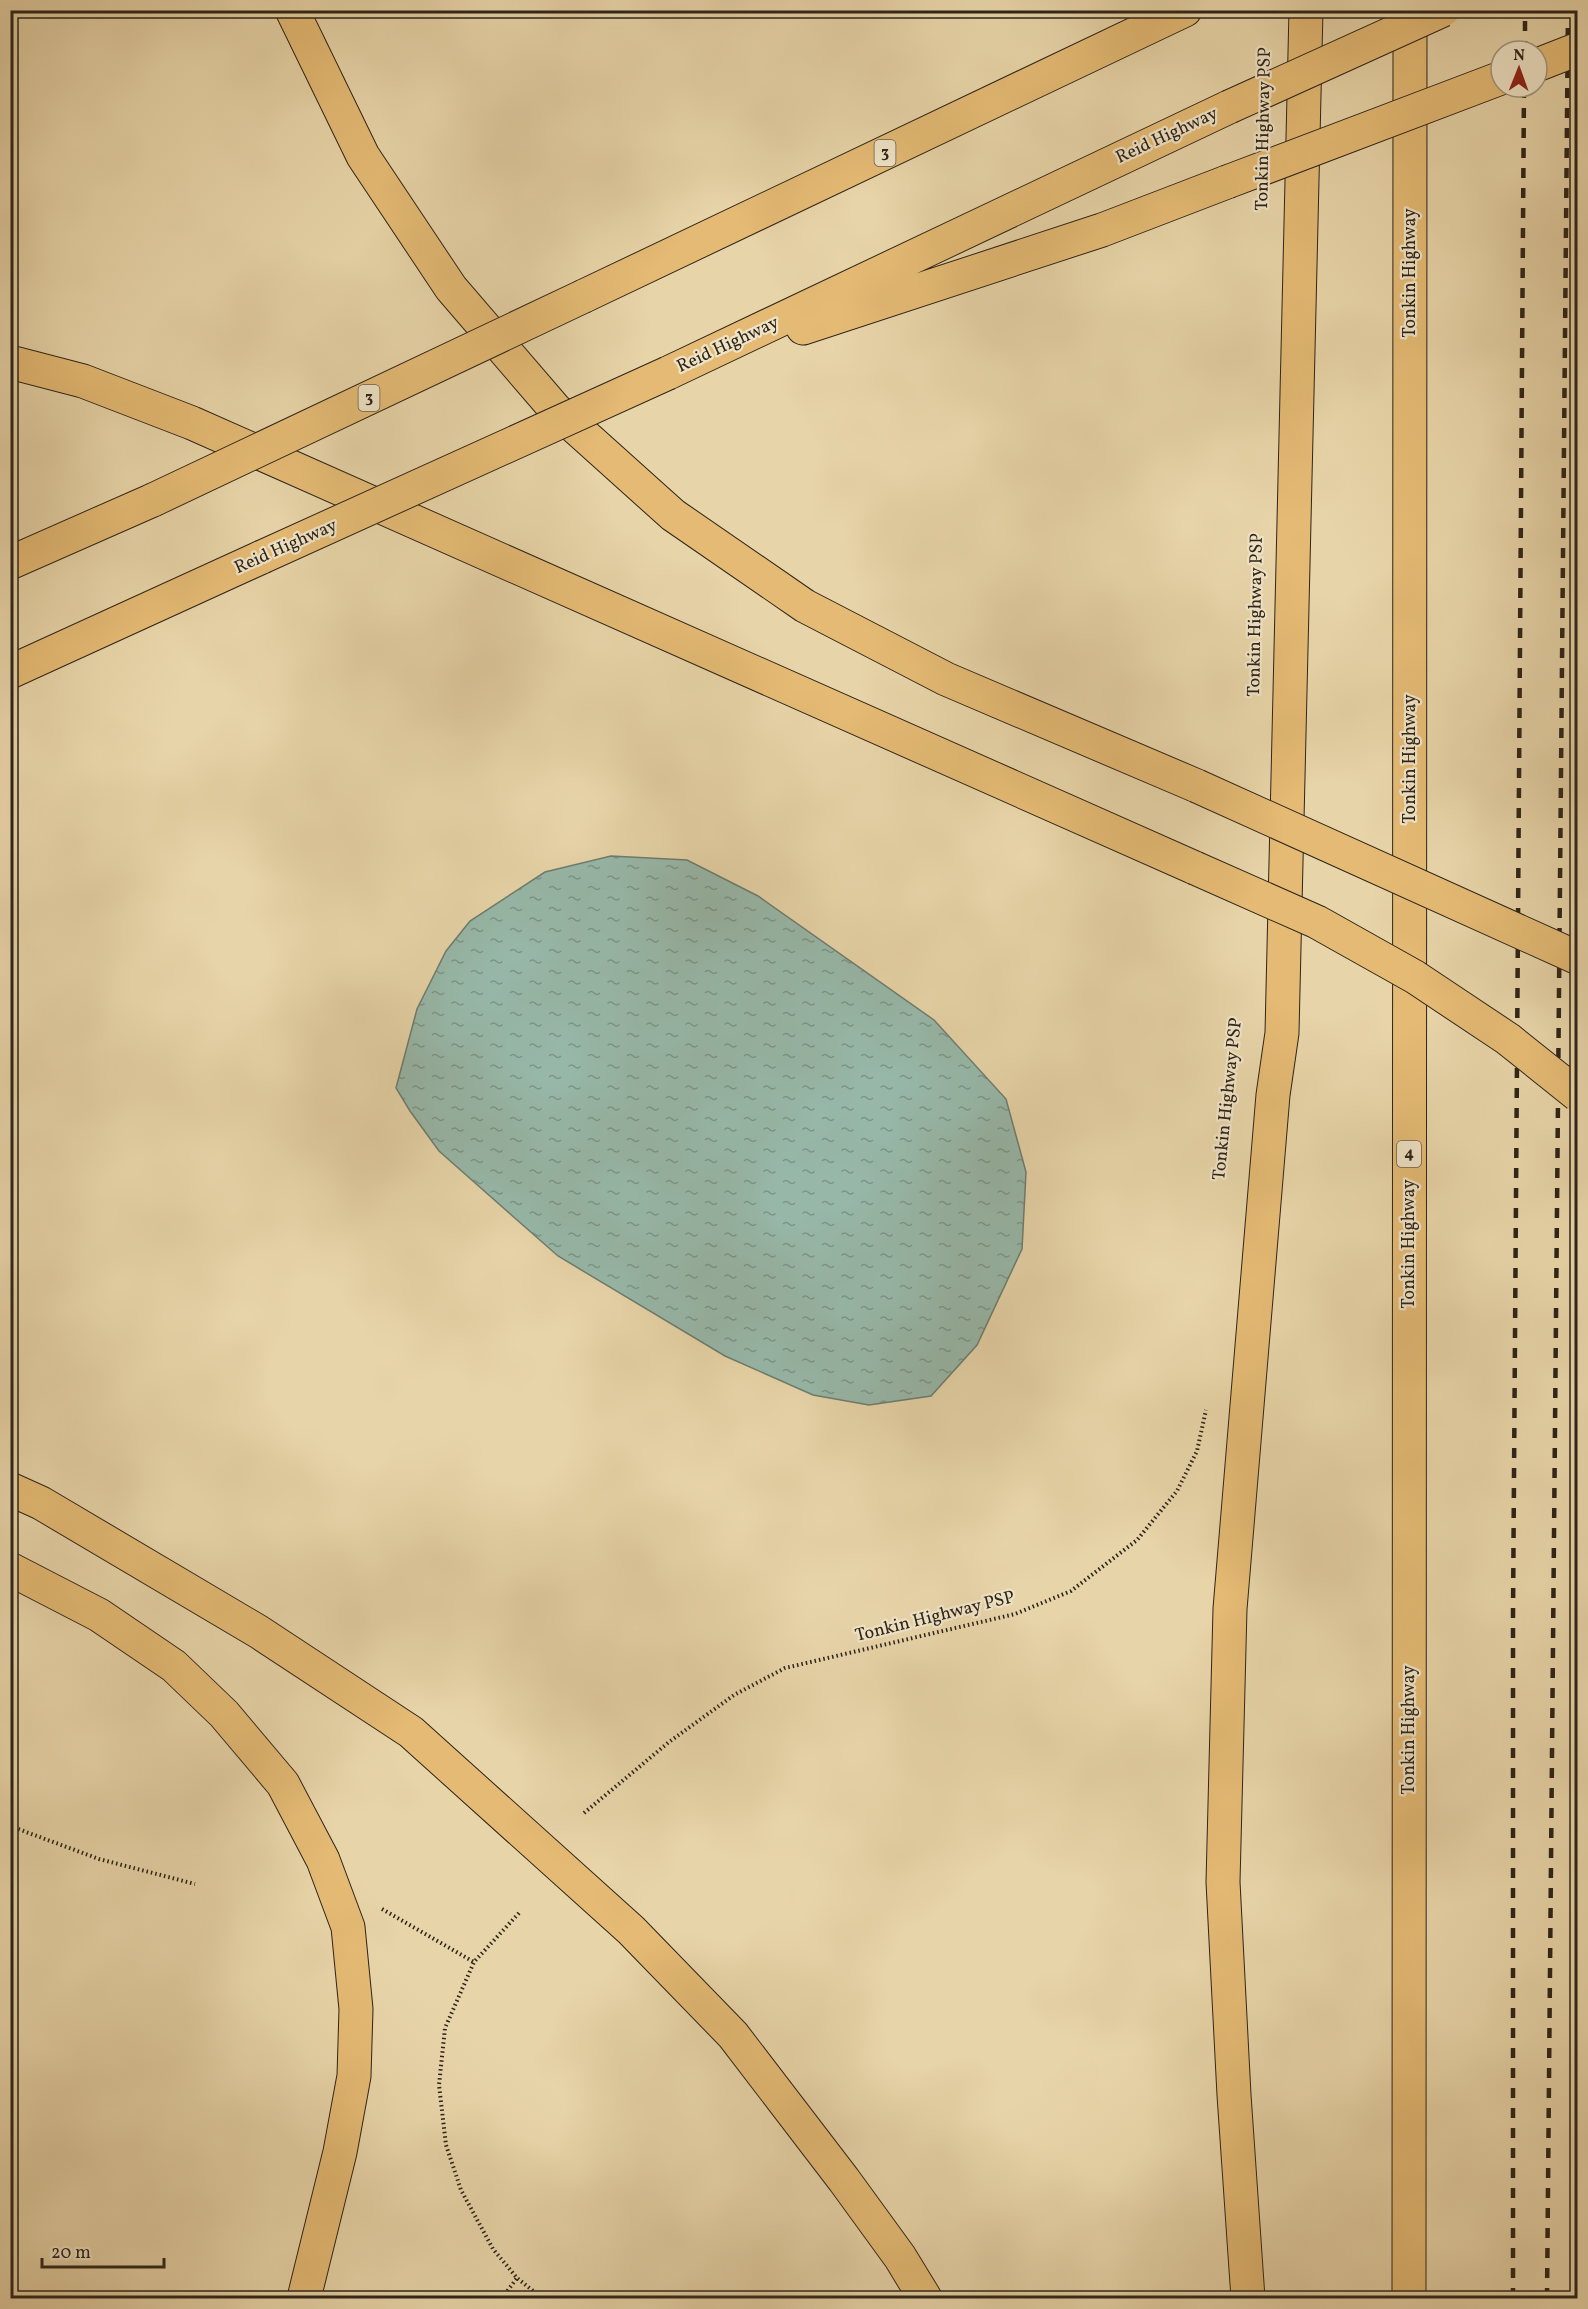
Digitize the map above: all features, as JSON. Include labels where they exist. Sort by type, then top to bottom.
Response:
[{"type":"highway","points":[[292,10],[363,156],[451,288],[555,409],[673,515],[805,606],[946,679],[1197,786],[1578,958]]},
{"type":"highway","name":"3","points":[[10,563],[153,500],[1185,10]]},
{"type":"highway","points":[[1248,2298],[1223,1882],[1228,1656],[1273,1095],[1282,1033],[1306,10]]},
{"type":"highway","name":"Tonkin Highway","points":[[1408,2298],[1410,10]]},
{"type":"highway","name":"Reid Highway","points":[[10,672],[668,373],[1229,107],[1443,10]]},
{"type":"highway","points":[[1549,60],[1578,49]]},
{"type":"highway","points":[[668,373],[1102,230],[1489,83]]},
{"type":"highway","points":[[10,362],[83,381],[192,423],[1317,922],[1415,977],[1508,1039],[1578,1095]]},
{"type":"highway","points":[[10,1489],[41,1503],[259,1632],[411,1732],[631,1930],[733,2035],[844,2180],[900,2257],[925,2298]]},
{"type":"highway","points":[[10,1569],[99,1615],[174,1666],[224,1714],[283,1784],[323,1860],[348,1927],[356,2009],[354,2076],[340,2152],[304,2298]]},
{"type":"path","name":"Tonkin Highway PSP","points":[[584,1813],[669,1742],[734,1695],[785,1668],[1015,1614],[1071,1591],[1137,1540],[1177,1491],[1197,1451],[1208,1405]]},
{"type":"path","points":[[10,1826],[99,1859],[195,1884]]},
{"type":"path","points":[[376,1906],[474,1962]]},
{"type":"path","points":[[519,1913],[474,1962],[445,2028],[439,2085],[446,2145],[461,2190],[493,2249],[517,2278],[542,2298]]},
{"type":"path","points":[[502,2298],[517,2278]]},
{"type":"water","points":[[611,856],[687,860],[758,896],[934,1020],[1006,1099],[1026,1172],[1022,1249],[977,1345],[931,1396],[869,1405],[813,1395],[725,1356],[558,1256],[439,1151],[396,1088],[417,1009],[446,951],[470,921],[545,872]]},
{"type":"railway","points":[[1525,10],[1525,39]]},
{"type":"railway","points":[[1547,2298],[1568,10]]},
{"type":"railway","points":[[1513,2298],[1513,1615],[1524,99]]}]
